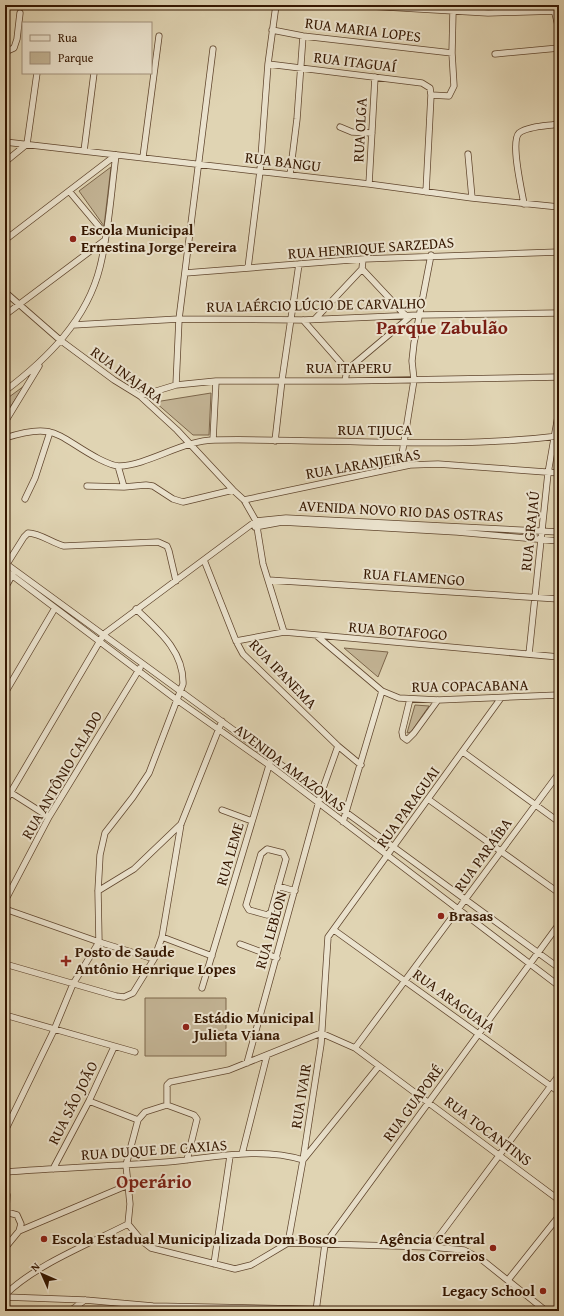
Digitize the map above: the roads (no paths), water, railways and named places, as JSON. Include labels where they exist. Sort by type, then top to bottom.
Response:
[{"type":"street","points":[[248,268],[260,171],[268,64],[276,5]]},
{"type":"street","points":[[351,5],[500,13],[554,8],[559,30]]},
{"type":"street","points":[[426,192],[431,95],[449,96],[452,93],[454,86],[452,53],[453,11]]},
{"type":"street","points":[[5,52],[14,48],[17,39],[20,13]]},
{"type":"street","name":"RUA MARIA LOPES","points":[[272,30],[303,36],[452,53]]},
{"type":"street","points":[[143,157],[159,36]]},
{"type":"street","points":[[290,175],[303,36]]},
{"type":"street","points":[[495,54],[559,48]]},
{"type":"street","points":[[176,385],[179,319],[212,49]]},
{"type":"street","name":"RUA ITAGUAÍ","points":[[268,64],[422,83],[430,88],[431,95]]},
{"type":"street","points":[[5,162],[27,144],[36,74]]},
{"type":"street","points":[[84,151],[94,74]]},
{"type":"street","name":"RUA OLGA","points":[[369,184],[375,77]]},
{"type":"street","points":[[524,204],[517,160],[516,138],[519,134],[526,130],[559,124]]},
{"type":"street","points":[[340,127],[352,132],[372,134]]},
{"type":"street","name":"RUA BANGU","points":[[5,142],[559,207]]},
{"type":"street","points":[[468,154],[472,198]]},
{"type":"street","points":[[5,240],[116,155]]},
{"type":"street","points":[[5,422],[42,362],[73,325],[94,285],[100,267],[116,155]]},
{"type":"street","points":[[69,191],[105,237]]},
{"type":"street","points":[[5,314],[105,237]]},
{"type":"street","name":"RUA HENRIQUE SARZEDAS","points":[[185,273],[431,255],[559,252]]},
{"type":"street","points":[[400,468],[414,380],[412,361],[431,255]]},
{"type":"street","points":[[315,319],[362,269],[362,259]]},
{"type":"street","points":[[275,440],[299,264]]},
{"type":"street","points":[[345,381],[347,370],[408,315],[362,269]]},
{"type":"street","name":"RUA INAJARA","points":[[5,292],[18,305],[60,340],[114,380],[140,396],[191,444],[244,500],[257,524]]},
{"type":"street","name":"RUA LAÉRCIO LÚCIO DE CARVALHO","points":[[73,325],[179,319],[303,320],[408,315],[559,313]]},
{"type":"street","points":[[303,320],[347,370]]},
{"type":"street","points":[[5,390],[42,362]]},
{"type":"street","name":"RUA ITAPERU","points":[[140,396],[176,385],[216,380],[345,381],[559,377]]},
{"type":"street","points":[[213,440],[216,380]]},
{"type":"street","name":"RUA GRAJAÚ","points":[[529,654],[548,472],[556,436],[559,410]]},
{"type":"street","points":[[5,438],[29,431],[40,430],[50,432],[76,444],[100,460],[118,466],[124,487]]},
{"type":"street","points":[[25,499],[35,478],[50,432]]},
{"type":"street","name":"RUA TIJUCA","points":[[118,466],[149,458],[191,444],[213,440],[507,442],[556,436]]},
{"type":"street","name":"RUA LARANJEIRAS","points":[[244,500],[400,468],[438,464],[559,473]]},
{"type":"street","points":[[87,486],[153,486],[173,499],[183,502],[233,490]]},
{"type":"street","name":"AVENIDA NOVO RIO DAS OSTRAS","points":[[5,802],[8,791],[98,640],[136,609],[245,530],[257,524],[286,518],[559,532]]},
{"type":"street","name":"AVENIDA NOVO RIO DAS OSTRAS","points":[[257,524],[282,522],[457,532],[559,541]]},
{"type":"street","points":[[257,524],[259,547],[284,632]]},
{"type":"street","points":[[6,566],[28,533],[33,533],[56,544],[64,546],[153,542],[163,543],[169,551],[176,581]]},
{"type":"street","name":"RUA IPANEMA","points":[[204,560],[236,641],[243,654],[338,746],[361,765]]},
{"type":"street","name":"AVENIDA AMAZONAS","points":[[6,566],[55,608],[177,700],[269,765],[318,804],[559,986]]},
{"type":"street","points":[[5,588],[14,573]]},
{"type":"street","name":"AVENIDA AMAZONAS","points":[[14,573],[104,634],[142,664],[559,968]]},
{"type":"street","name":"RUA FLAMENGO","points":[[268,580],[559,599]]},
{"type":"street","points":[[5,693],[55,608]]},
{"type":"street","points":[[5,1131],[54,1030],[73,984],[99,942],[98,891],[100,855],[105,833],[134,797],[149,773],[181,691],[184,675],[174,648],[165,637],[136,609]]},
{"type":"street","name":"RUA BOTAFOGO","points":[[236,641],[284,632],[559,657]]},
{"type":"street","name":"RUA COPACABANA","points":[[317,636],[382,691],[399,698],[438,700],[559,695]]},
{"type":"street","name":"RUA ANTÔNIO CALADO","points":[[5,901],[49,817],[142,664]]},
{"type":"street","points":[[343,822],[382,691]]},
{"type":"street","name":"RUA PARAGUAI","points":[[334,930],[501,698]]},
{"type":"street","points":[[410,699],[402,732],[403,737],[407,740],[414,733],[438,700]]},
{"type":"street","points":[[5,964],[116,996],[129,996],[133,993],[154,959],[162,937],[181,824],[222,721]]},
{"type":"street","points":[[321,794],[338,746]]},
{"type":"street","points":[[463,752],[559,822]]},
{"type":"street","name":"RUA LEME","points":[[202,988],[271,758]]},
{"type":"street","name":"RUA PARAÍBA","points":[[355,1048],[466,901],[559,773]]},
{"type":"street","points":[[8,791],[49,817]]},
{"type":"street","name":"RUA LEBLON","points":[[246,1063],[277,958],[321,794]]},
{"type":"street","points":[[428,799],[559,893]]},
{"type":"street","points":[[222,810],[252,821]]},
{"type":"street","points":[[98,891],[134,869],[181,824]]},
{"type":"street","points":[[267,849],[286,856],[278,886],[269,914],[264,915],[246,908],[260,854],[263,850],[267,849]]},
{"type":"street","points":[[278,886],[295,891]]},
{"type":"street","points":[[5,909],[99,942],[154,959]]},
{"type":"street","name":"RUA GUAPORÉ","points":[[316,1310],[325,1244],[479,1035],[537,952],[559,924]]},
{"type":"street","name":"RUA ARAGUAIA","points":[[334,930],[559,1092]]},
{"type":"street","name":"RUA IVAIR","points":[[288,1243],[303,1160],[321,1033],[328,937],[334,930]]},
{"type":"street","points":[[162,937],[212,956]]},
{"type":"street","points":[[240,944],[277,958]]},
{"type":"street","points":[[5,1016],[135,1052]]},
{"type":"street","points":[[167,1105],[167,1084],[170,1082],[214,1074],[321,1033]]},
{"type":"street","name":"RUA TOCANTINS","points":[[321,1033],[355,1048],[430,1102],[559,1200]]},
{"type":"street","name":"RUA SÃO JOÃO","points":[[53,1169],[89,1101],[114,1047]]},
{"type":"street","points":[[242,1154],[267,1054]]},
{"type":"street","points":[[303,1160],[379,1066]]},
{"type":"street","points":[[431,1247],[559,1075]]},
{"type":"street","points":[[89,1101],[138,1120]]},
{"type":"street","points":[[187,1160],[197,1119],[194,1115],[167,1105],[145,1112],[138,1120],[126,1165],[130,1204],[128,1224],[142,1242],[151,1248],[214,1264],[242,1268],[251,1265],[288,1243],[431,1247],[464,1250],[473,1254],[508,1280],[539,1309],[546,1311]]},
{"type":"street","name":"RUA DUQUE DE CAXIAS","points":[[5,1172],[126,1165],[242,1154],[276,1154],[303,1160]]},
{"type":"street","points":[[214,1264],[230,1156]]},
{"type":"street","points":[[19,1231],[128,1184]]},
{"type":"street","points":[[5,1248],[19,1231],[21,1224],[17,1215],[6,1212],[7,1195]]},
{"type":"street","points":[[508,1280],[559,1216]]},
{"type":"street","points":[[5,1296],[15,1285],[50,1264],[128,1224]]},
{"type":"street","points":[[5,1296],[164,1306],[398,1311]]},
{"type":"street","points":[[70,1311],[85,1300]]},
{"type":"street","points":[[164,1306],[168,1311]]},
{"type":"place","name":"Escola Municipal Ernestina Jorge Pereira","points":[[73,239]]},
{"type":"place","name":"Brasas","points":[[441,916]]},
{"type":"place","name":"Posto de Saude Antônio Henrique Lopes","points":[[66,961]]},
{"type":"place","name":"Estádio Municipal Julieta Viana","points":[[186,1027]]},
{"type":"place","name":"Escola Estadual Municipalizada Dom Bosco","points":[[44,1239]]},
{"type":"place","name":"Agência Central dos Correios","points":[[493,1248]]},
{"type":"place","name":"Legacy School","points":[[543,1291]]},
{"type":"district","name":"Parque Zabulão","points":[[442,327]]},
{"type":"district","name":"Operário","points":[[154,1181]]}]
